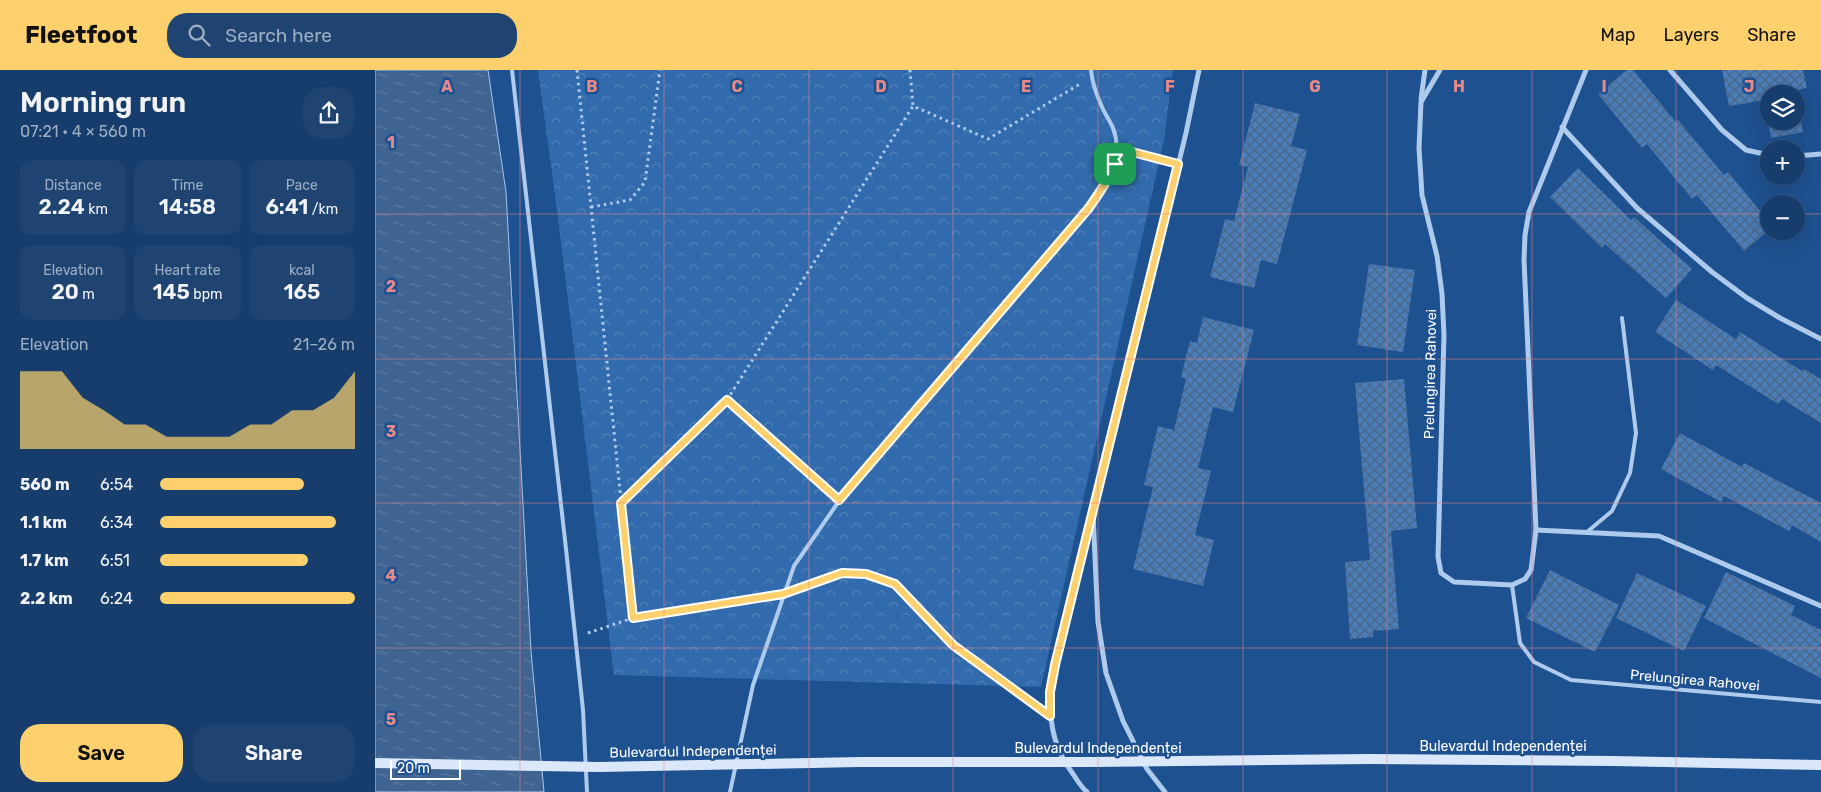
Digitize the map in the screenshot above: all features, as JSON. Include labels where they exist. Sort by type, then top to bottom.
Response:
[{"type":"main road","name":"Bulevardul Independenței","points":[[375,763],[599,767],[860,762],[1370,759],[1821,765]]},
{"type":"street","points":[[1087,792],[1065,764],[1055,739],[1050,716],[1050,692],[1199,70]]},
{"type":"street","name":"Prelungirea Rahovei","points":[[1425,70],[1421,102],[1419,148],[1422,195],[1437,256],[1442,294],[1443,336],[1438,557],[1441,573],[1454,582],[1512,584]]},
{"type":"street","name":"Prelungirea Rahovei","points":[[1421,102],[1440,70]]},
{"type":"street","points":[[1512,584],[1525,580],[1531,570],[1536,530],[1524,260],[1525,235],[1529,212],[1561,127],[1586,70]]},
{"type":"street","points":[[1670,70],[1722,130],[1746,150],[1760,153]]},
{"type":"street","points":[[1561,127],[1637,208],[1712,272],[1755,303],[1821,339]]},
{"type":"street","points":[[1805,155],[1821,154]]},
{"type":"street","points":[[1093,514],[1098,622],[1106,673],[1123,722],[1147,770],[1165,792]]},
{"type":"street","points":[[1536,530],[1659,536],[1821,606]]},
{"type":"lane","points":[[512,70],[583,710],[587,792]]},
{"type":"lane","points":[[730,792],[753,685],[794,566],[839,500],[1088,209],[1105,185],[1115,164],[1117,148],[1113,128],[1102,107],[1091,70]]},
{"type":"lane","points":[[1117,148],[1178,164]]},
{"type":"lane","points":[[1587,532],[1612,511],[1630,473],[1636,433],[1622,318]]},
{"type":"lane","points":[[783,594],[842,573],[866,574],[895,584],[953,645],[1050,716]]},
{"type":"lane","name":"Prelungirea Rahovei","points":[[1512,584],[1520,643],[1534,662],[1571,680],[1821,702]]},
{"type":"path","points":[[577,70],[633,618]]},
{"type":"path","points":[[591,207],[630,200],[645,182],[660,70]]},
{"type":"path","points":[[621,503],[727,400],[913,106],[910,70]]},
{"type":"path","points":[[913,106],[988,139],[1092,77]]},
{"type":"path","points":[[727,400],[839,500]]},
{"type":"path","points":[[575,638],[633,618],[783,594]]},
{"type":"green space","points":[[538,70],[1173,70],[1164,140],[1041,687],[614,675]]},
{"type":"water","points":[[375,70],[488,70],[506,192],[531,651],[544,792],[375,792]]},
{"type":"building","points":[[1627,70],[1633,70],[1676,122],[1678,120],[1724,175],[1728,172],[1760,211],[1760,238],[1744,251],[1697,195],[1692,199],[1647,144],[1642,148],[1598,94]]},
{"type":"building","points":[[1722,70],[1803,70],[1807,88],[1805,88],[1805,85],[1760,85],[1760,101],[1729,106]]},
{"type":"building","points":[[1255,103],[1300,114],[1291,146],[1307,150],[1277,264],[1261,260],[1254,288],[1210,277],[1225,219],[1234,221],[1248,167],[1239,165]]},
{"type":"building","points":[[1770,130],[1803,130],[1803,132],[1771,138]]},
{"type":"building","points":[[1578,168],[1631,220],[1634,217],[1692,269],[1666,298],[1605,244],[1602,248],[1550,197]]},
{"type":"building","points":[[1369,264],[1415,270],[1403,352],[1357,345]]},
{"type":"building","points":[[1676,300],[1736,339],[1740,332],[1802,371],[1804,369],[1821,379],[1821,423],[1782,399],[1778,404],[1716,365],[1713,370],[1655,332]]},
{"type":"building","points":[[1203,317],[1254,330],[1233,412],[1213,407],[1198,468],[1211,471],[1195,535],[1214,540],[1203,586],[1133,569],[1153,487],[1144,485],[1158,426],[1174,430],[1186,379],[1181,377],[1190,341],[1197,343]]},
{"type":"building","points":[[1404,379],[1417,528],[1391,531],[1399,629],[1373,631],[1373,637],[1350,639],[1345,562],[1370,560],[1355,383]]},
{"type":"building","points":[[1680,433],[1742,467],[1744,463],[1821,503],[1821,542],[1792,525],[1789,531],[1724,496],[1721,502],[1661,469]]},
{"type":"building","points":[[1550,570],[1619,605],[1595,652],[1526,618]]},
{"type":"building","points":[[1726,572],[1795,606],[1791,615],[1821,630],[1821,678],[1704,618]]},
{"type":"building","points":[[1637,573],[1706,606],[1684,651],[1616,618]]},
{"type":"route","points":[[1117,148],[1178,164],[1055,665],[1050,692],[1050,716],[953,645],[895,584],[866,574],[842,573],[783,594],[633,618],[621,503],[727,400],[839,500],[1088,209],[1105,185],[1115,164],[1117,148]]}]
